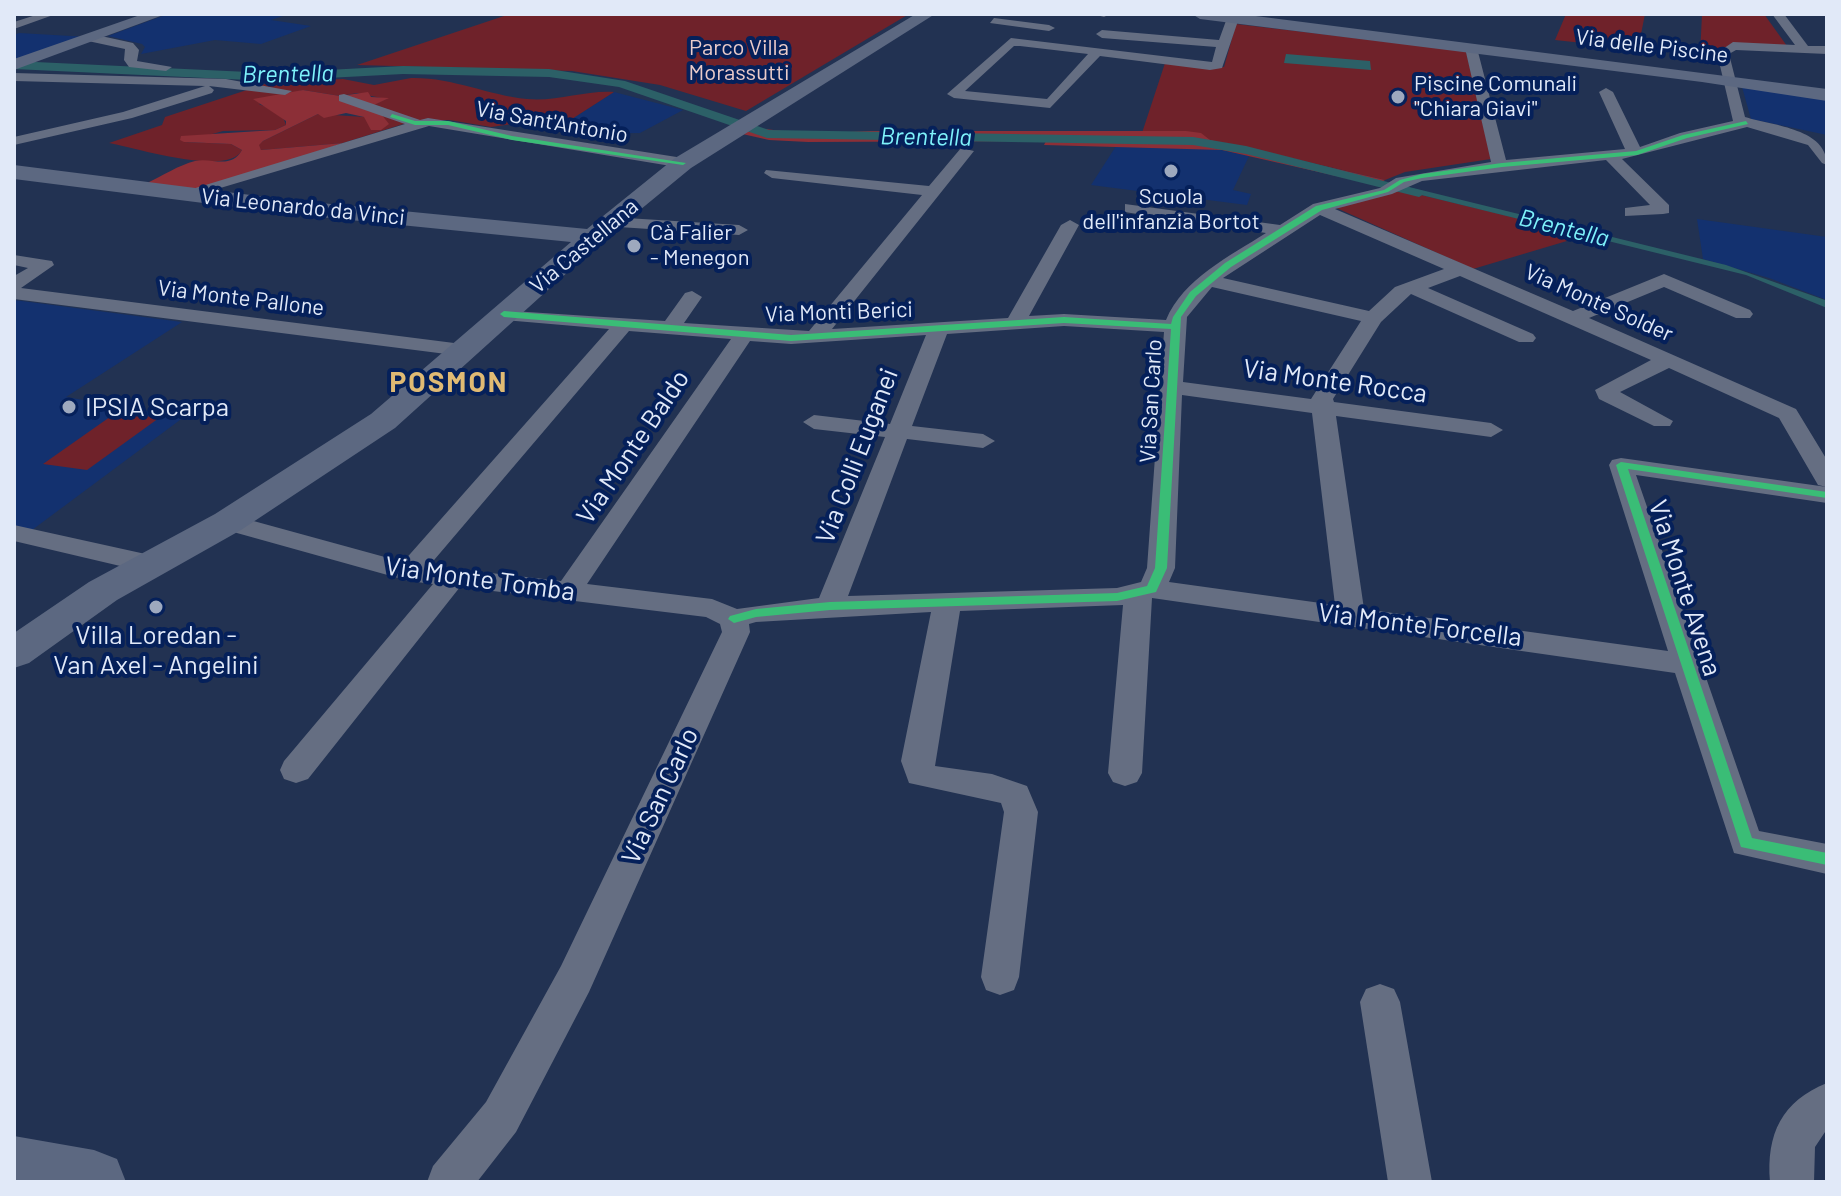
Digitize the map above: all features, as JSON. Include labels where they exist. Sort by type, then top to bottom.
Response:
[{"type":"street","points":[[14,26],[50,14]]},
{"type":"street","points":[[17,71],[92,38],[158,14]]},
{"type":"street","name":"Via Castellana","points":[[14,653],[103,591],[228,522],[383,421],[601,229],[683,163],[927,14]]},
{"type":"street","name":"Via delle Piscine","points":[[1200,14],[1731,80],[1827,95]]},
{"type":"street","points":[[1778,14],[1803,47]]},
{"type":"street","points":[[1097,52],[1050,104],[954,94],[1009,43],[1097,52],[1207,66],[1218,65],[1233,18]]},
{"type":"street","points":[[994,21],[1061,26]]},
{"type":"street","points":[[1094,33],[1223,44]]},
{"type":"street","points":[[92,38],[129,46],[133,50],[133,64],[285,91]]},
{"type":"street","points":[[1827,50],[1733,46],[1723,53],[1736,116],[1746,123],[1813,142],[1827,160]]},
{"type":"street","points":[[1471,48],[1497,160],[1502,165]]},
{"type":"street","points":[[17,71],[231,79]]},
{"type":"street","points":[[14,141],[100,122],[231,79]]},
{"type":"street","points":[[1606,92],[1628,144],[1637,153]]},
{"type":"street","points":[[344,98],[415,123]]},
{"type":"street","points":[[28,120],[100,122]]},
{"type":"street","name":"Via Sant'Antonio","points":[[184,194],[415,123],[448,123],[512,138],[683,163]]},
{"type":"street","name":"Via San Carlo","points":[[1125,773],[1145,592],[1161,568],[1175,327],[1177,317],[1193,294],[1279,230],[1319,208],[1394,186],[1502,165],[1637,153],[1685,136],[1746,123]]},
{"type":"street","points":[[815,337],[966,151]]},
{"type":"street","points":[[1610,156],[1663,209],[1631,212]]},
{"type":"street","name":"Via Leonardo da Vinci","points":[[14,172],[184,194],[601,229]]},
{"type":"street","points":[[772,173],[934,191]]},
{"type":"street","points":[[1131,208],[1279,230]]},
{"type":"street","name":"Via Monte Solder","points":[[1319,208],[1781,409],[1788,414],[1827,480]]},
{"type":"street","points":[[1015,323],[1070,225]]},
{"type":"street","points":[[601,229],[739,230]]},
{"type":"street","points":[[14,260],[45,265],[14,284]]},
{"type":"street","points":[[1351,616],[1322,399],[1373,318],[1402,291],[1461,269]]},
{"type":"street","points":[[1573,318],[1664,280],[1743,314]]},
{"type":"street","points":[[1209,281],[1373,318]]},
{"type":"street","points":[[1411,287],[1526,338]]},
{"type":"street","name":"Via Monte Pallone","points":[[14,293],[462,350]]},
{"type":"street","points":[[670,328],[692,297]]},
{"type":"street","name":"Via Monti Berici","points":[[504,314],[815,337],[1088,319],[1175,327]]},
{"type":"street","points":[[409,572],[623,325]]},
{"type":"street","name":"Via Colli Euganei","points":[[830,606],[939,328]]},
{"type":"street","name":"Via Monte Baldo","points":[[567,593],[745,333]]},
{"type":"street","points":[[1662,421],[1607,394],[1606,390],[1669,360]]},
{"type":"street","name":"Via Monte Rocca","points":[[1172,387],[1491,430]]},
{"type":"street","points":[[814,422],[983,441]]},
{"type":"street","name":"Via Monte Avena","points":[[1827,495],[1621,465],[1746,843],[1827,859]]},
{"type":"street","name":"Via Monte Tomba","points":[[228,522],[409,572],[451,580],[712,608],[734,619]]},
{"type":"street","points":[[14,533],[150,564]]},
{"type":"street","points":[[296,770],[451,580]]},
{"type":"street","points":[[734,619],[756,613],[830,606],[1145,592]]},
{"type":"street","name":"Via Monte Forcella","points":[[1145,592],[1351,616],[1687,664]]},
{"type":"street","points":[[948,600],[917,761],[921,774],[939,782],[995,785],[1015,795],[1021,812],[1000,977]]},
{"type":"street","name":"Via San Carlo","points":[[475,1182],[501,1117],[582,965],[736,632],[734,619]]},
{"type":"street","points":[[1380,1002],[1410,1182]]},
{"type":"street","points":[[1792,1182],[1794,1142],[1801,1125],[1827,1104]]},
{"type":"street","name":"Via San Carlo","points":[[449,1182],[501,1117]]},
{"type":"street","points":[[14,1168],[94,1182]]},
{"type":"shaded area","points":[[168,14],[289,14],[271,20],[311,26],[261,44],[215,40],[141,54],[145,47],[142,44],[108,36]]},
{"type":"shaded area","points":[[14,35],[88,37],[14,63]]},
{"type":"shaded area","points":[[1742,87],[1827,98],[1827,135],[1751,119]]},
{"type":"shaded area","points":[[303,90],[340,96],[368,92],[371,97],[389,98],[374,105],[389,124],[381,130],[371,130],[364,117],[346,113],[324,118],[318,114],[263,141],[259,145],[261,150],[343,143],[210,191],[147,183],[195,161],[232,160],[242,150],[231,144],[184,142],[180,140],[181,136],[275,130],[286,125],[286,121],[253,99]]},
{"type":"shaded area","points":[[614,92],[683,110],[640,133],[583,134],[561,126]]},
{"type":"shaded area","points":[[747,127],[809,134],[870,131],[1186,131],[1201,133],[1210,140],[1385,180],[1376,185],[1222,150],[1044,145],[1046,141],[808,142],[769,140],[738,133]]},
{"type":"shaded area","name":"Scuola dell'infanzia Bortot","points":[[1118,143],[1217,149],[1249,156],[1233,190],[1251,194],[1247,205],[1091,185]]},
{"type":"shaded area","points":[[1697,219],[1827,237],[1827,300],[1769,278],[1703,259]]},
{"type":"shaded area","name":"IPSIA Scarpa","points":[[14,300],[182,322],[66,397],[184,417],[32,530],[14,526]]},
{"type":"green space","name":"Parco Villa Morassutti","points":[[510,14],[909,14],[746,111],[660,85],[572,71],[357,65]]},
{"type":"green space","points":[[1566,14],[1645,14],[1638,49],[1555,40]]},
{"type":"green space","points":[[1702,14],[1764,14],[1787,46],[1736,45],[1720,49],[1717,58],[1700,56]]},
{"type":"green space","points":[[1236,24],[1466,51],[1491,159],[1405,172],[1385,180],[1226,143],[1142,133],[1166,60],[1224,67]]},
{"type":"green space","points":[[411,78],[441,80],[527,99],[614,92],[561,126],[520,123],[491,127],[449,120],[416,120],[343,143],[261,150],[258,145],[263,141],[318,114],[365,117],[372,130],[384,119],[373,105],[386,99],[357,93],[340,96],[303,90],[259,104],[282,117],[286,125],[275,130],[223,131],[184,142],[231,144],[242,150],[234,158],[201,161],[109,143],[162,125],[165,117],[268,83],[343,79],[374,85]]},
{"type":"green space","points":[[1401,190],[1587,235],[1473,269],[1332,206]]},
{"type":"green space","points":[[117,412],[159,418],[87,470],[43,464]]},
{"type":"water","points":[[1286,54],[1370,61],[1371,70],[1284,63]]},
{"type":"water","points":[[1405,186],[1726,265],[1825,300],[1827,308],[1746,275],[1401,190]]},
{"type":"waterway","name":"Brentella","points":[[14,65],[270,77],[403,70],[549,73],[621,84],[711,112],[767,134],[1193,141],[1246,150],[1419,192]]},
{"type":"cycle path","points":[[392,116],[415,123],[448,123],[512,138],[683,163]]},
{"type":"cycle path","points":[[734,619],[756,613],[830,606],[1117,597],[1152,589],[1161,568],[1177,317],[1193,294],[1228,265],[1319,208],[1386,191],[1402,181],[1502,165],[1637,153],[1685,136],[1746,123]]},
{"type":"cycle path","points":[[504,314],[791,338],[1064,320],[1175,327]]},
{"type":"cycle path","points":[[1827,495],[1621,465],[1746,843],[1827,859]]},
{"type":"place","name":"Piscine Comunali \"Chiara Giavi\"","points":[[1398,97]]},
{"type":"place","name":"Scuola dell'infanzia Bortot","points":[[1171,171]]},
{"type":"place","name":"Cà Falier - Menegon","points":[[634,246]]},
{"type":"place","name":"IPSIA Scarpa","points":[[69,407]]},
{"type":"place","name":"Villa Loredan - Van Axel - Angelini","points":[[156,607]]},
{"type":"district","name":"POSMON","points":[[449,383]]}]
